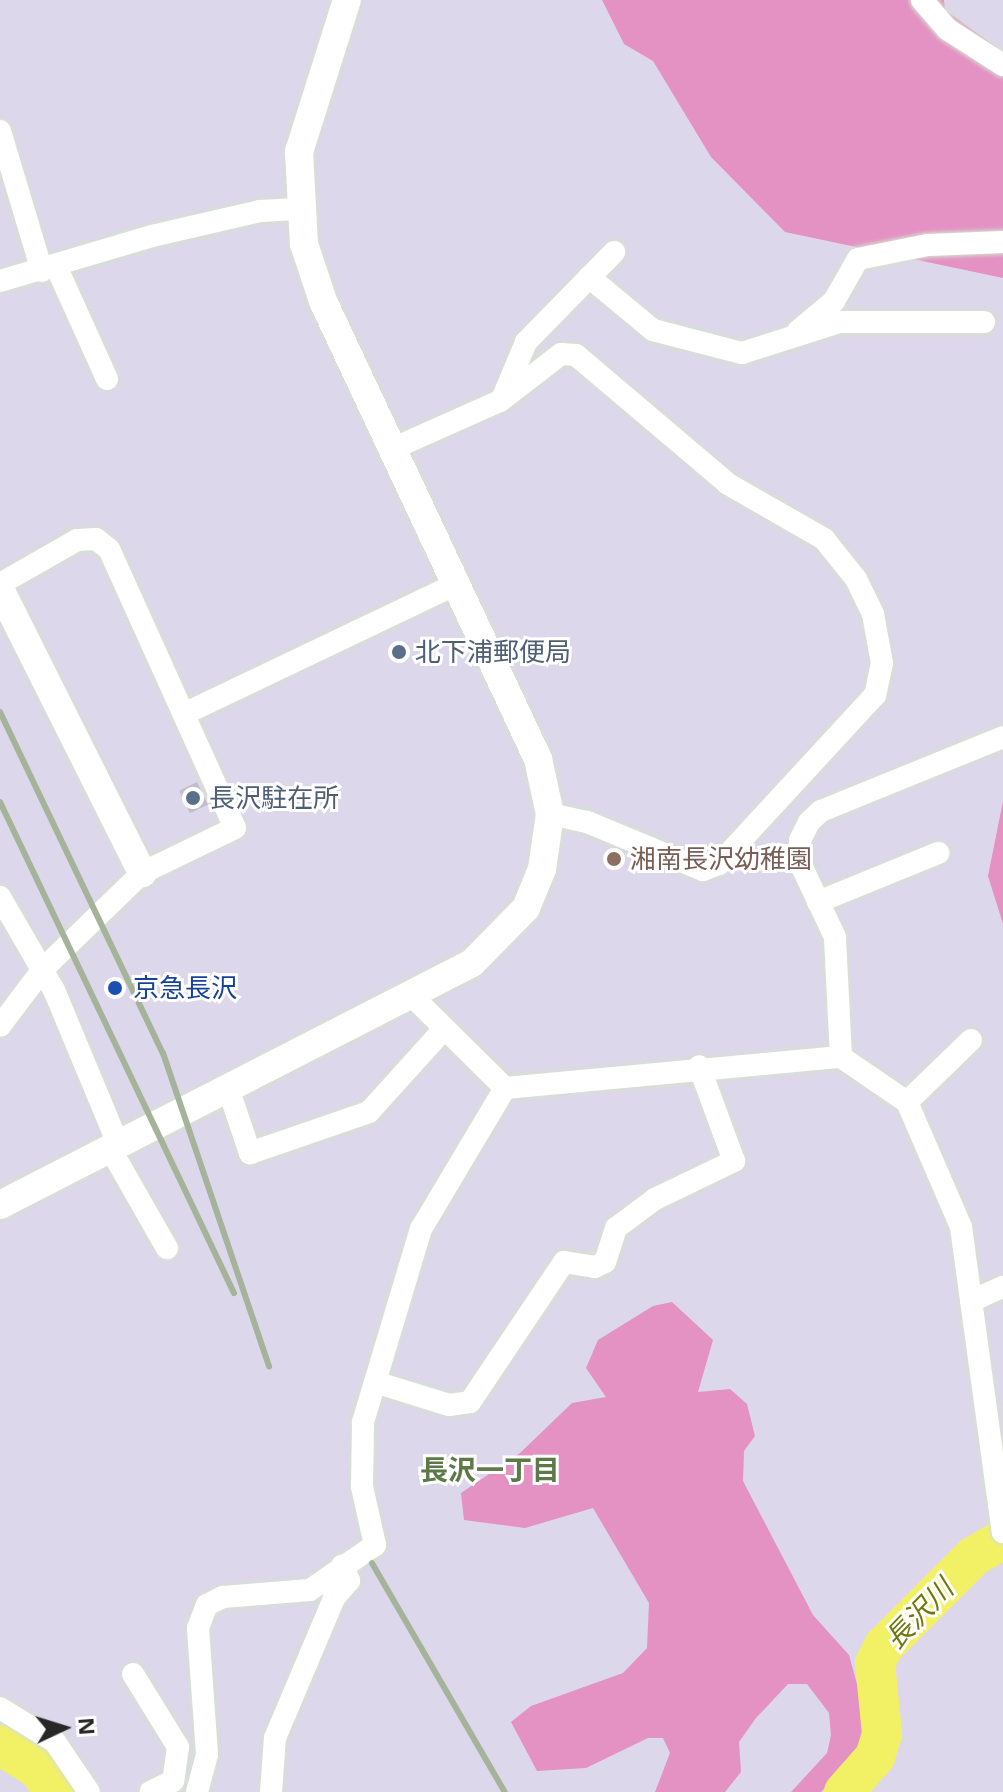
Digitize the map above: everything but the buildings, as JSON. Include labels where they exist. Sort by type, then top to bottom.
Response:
[{"type":"street","points":[[0,1205],[413,997],[472,963],[526,908],[542,869],[550,814],[538,759],[323,301],[298,209],[304,127],[347,0]]},
{"type":"street","points":[[922,0],[947,29],[1003,65]]},
{"type":"street","points":[[0,131],[49,268],[107,379]]},
{"type":"street","points":[[0,281],[152,236],[260,211],[298,209]]},
{"type":"street","points":[[788,340],[834,301],[858,259],[928,245],[1003,242]]},
{"type":"street","points":[[500,401],[526,342],[614,252]]},
{"type":"street","points":[[589,277],[665,336],[742,353],[840,322],[984,322]]},
{"type":"street","points":[[392,449],[500,401],[561,354],[576,355],[728,484],[824,539],[856,579],[873,614],[882,663],[875,695],[719,864],[703,870],[587,822],[550,814]]},
{"type":"street","points":[[0,1026],[43,969],[142,873],[235,828],[186,713],[109,549],[96,539],[77,540],[0,587],[142,873]]},
{"type":"street","points":[[186,713],[456,584]]},
{"type":"street","points":[[841,1057],[835,937],[801,865],[800,840],[809,822],[821,811],[1003,737]]},
{"type":"street","points":[[818,902],[938,853]]},
{"type":"street","points":[[2,908],[43,969],[115,1148],[167,1248]]},
{"type":"street","points":[[413,997],[505,1088],[699,1066],[841,1057],[907,1102],[951,1191],[971,1301],[993,1391],[1001,1524]]},
{"type":"street","points":[[228,1088],[250,1153],[369,1112],[443,1030]]},
{"type":"street","points":[[907,1102],[971,1040]]},
{"type":"street","points":[[378,1383],[449,1405],[470,1402],[564,1262],[595,1267],[605,1262],[616,1228],[655,1199],[734,1161],[699,1066]]},
{"type":"street","points":[[197,1792],[207,1754],[198,1628],[207,1605],[223,1597],[310,1590],[378,1539],[359,1457],[421,1229],[505,1088]]},
{"type":"street","points":[[971,1301],[1003,1287]]},
{"type":"street","points":[[271,1792],[275,1738],[334,1598],[349,1581],[342,1565]]},
{"type":"street","points":[[133,1674],[178,1747],[173,1781],[150,1792]]},
{"type":"street","points":[[0,1708],[55,1742],[89,1792]]},
{"type":"shaded area","points":[[602,0],[944,0],[945,10],[1003,52],[1003,278],[785,232],[711,157],[653,61],[624,44]]},
{"type":"shaded area","points":[[1003,801],[1003,924],[988,876]]},
{"type":"shaded area","points":[[672,1302],[713,1340],[698,1392],[730,1389],[747,1404],[755,1436],[744,1451],[743,1481],[813,1615],[849,1655],[865,1713],[865,1746],[821,1792],[791,1792],[827,1753],[831,1735],[829,1713],[807,1684],[788,1684],[756,1718],[739,1742],[741,1772],[725,1792],[655,1792],[670,1753],[663,1738],[648,1738],[586,1768],[537,1771],[511,1722],[531,1706],[623,1673],[647,1648],[649,1603],[593,1508],[525,1528],[464,1520],[461,1493],[520,1453],[572,1403],[606,1397],[586,1368],[598,1340],[653,1306]]},
{"type":"waterway","name":"長沢川","points":[[844,1792],[875,1757],[882,1734],[875,1663],[884,1646],[974,1556],[1003,1539]]},
{"type":"waterway","name":"長沢川","points":[[0,1745],[38,1769],[55,1792]]},
{"type":"railway","points":[[0,712],[163,1053],[269,1367]]},
{"type":"railway","points":[[0,802],[234,1293]]},
{"type":"railway","points":[[372,1563],[505,1792]]},
{"type":"place","name":"北下浦郵便局","points":[[399,652]]},
{"type":"place","name":"長沢駐在所","points":[[193,798]]},
{"type":"place","name":"湘南長沢幼稚園","points":[[614,859]]},
{"type":"place","name":"京急長沢","points":[[115,988]]},
{"type":"district","name":"長沢一丁目","points":[[490,1469]]}]
